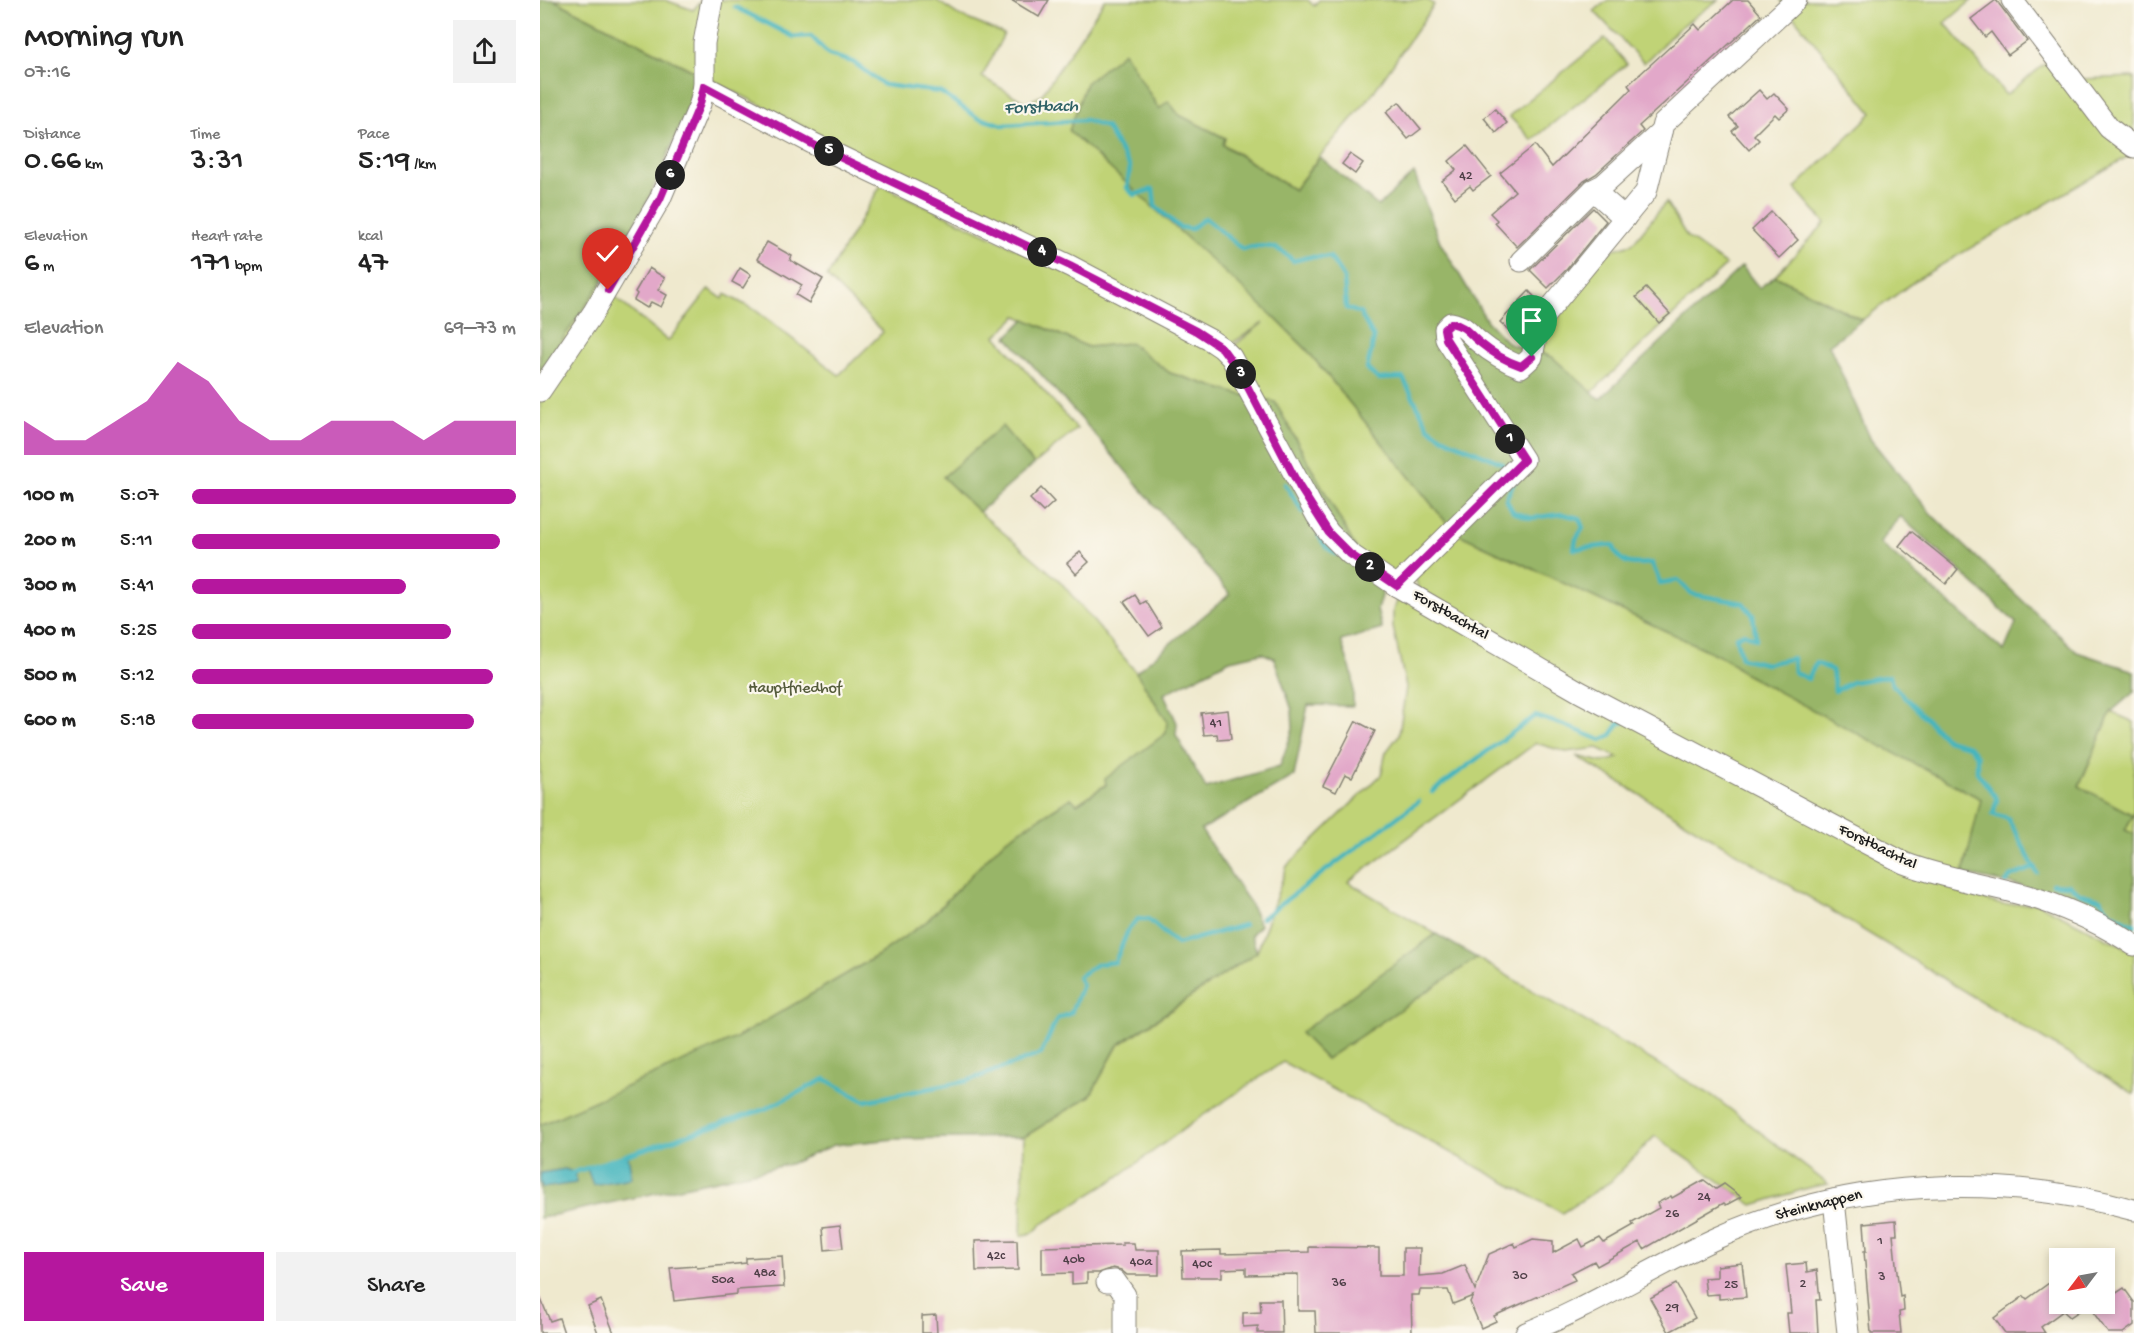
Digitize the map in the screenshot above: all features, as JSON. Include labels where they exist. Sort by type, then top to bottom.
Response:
[{"type":"street","points":[[540,391],[598,305],[660,199],[700,104],[704,86],[704,43],[712,0]]},
{"type":"street","points":[[1397,586],[1524,460],[1446,339],[1444,329],[1451,323],[1461,325],[1479,342],[1509,362],[1521,366],[1532,357],[1539,322],[1646,192],[1663,124],[1796,0]]},
{"type":"street","points":[[2012,0],[2109,128],[2134,147]]},
{"type":"street","name":"Forstbachtal","points":[[704,86],[816,146],[1070,266],[1196,331],[1222,348],[1241,374],[1299,486],[1329,533],[1350,554],[1397,586],[1628,718],[1904,863],[1943,877],[2037,899],[2115,933],[2134,945]]},
{"type":"street","points":[[1521,261],[1593,190],[1603,185],[1661,132]]},
{"type":"street","points":[[1593,190],[1625,218]]},
{"type":"street","name":"Steinknappen","points":[[1526,1333],[1719,1237],[1762,1221],[1834,1200],[1891,1190],[1975,1186],[2043,1191],[2094,1199],[2134,1210]]},
{"type":"street","points":[[1834,1200],[1848,1333]]},
{"type":"street","points":[[1107,1282],[1115,1281],[1125,1295],[1125,1333]]},
{"type":"green space","points":[[540,0],[554,0],[695,72],[697,87],[649,198],[600,285],[540,372]]},
{"type":"green space","name":"Hauptfriedhof","points":[[554,0],[665,0],[693,10],[702,0],[936,0],[960,16],[1004,34],[982,77],[1026,103],[1041,96],[1105,0],[1308,0],[1314,6],[1319,0],[1428,0],[1434,5],[1370,97],[1294,190],[1223,144],[1225,138],[1179,115],[1169,102],[1159,110],[1273,316],[1307,350],[1454,532],[1728,660],[1745,674],[1982,799],[1958,892],[2002,905],[2037,903],[2134,952],[2134,1094],[1576,756],[1602,762],[1619,758],[1598,748],[1566,752],[1536,743],[1348,882],[1436,934],[1301,1033],[1326,1059],[1477,958],[1713,1096],[1828,1184],[1753,1205],[1655,1136],[1610,1182],[1562,1213],[1283,1062],[1199,1118],[1115,1179],[1042,1224],[1034,1232],[1021,1236],[1024,1137],[1090,1096],[1118,1046],[1257,952],[1287,866],[1381,775],[1386,752],[1399,735],[1406,687],[1393,627],[1393,610],[1400,596],[1419,591],[1413,570],[1390,574],[1357,550],[1275,402],[1234,393],[1170,373],[1130,343],[1088,347],[1017,316],[996,336],[1077,429],[1034,464],[1002,427],[943,477],[979,512],[1059,580],[1136,672],[1167,721],[1166,733],[1106,784],[1077,805],[1071,798],[1005,840],[927,921],[877,956],[737,1038],[540,1169],[540,5],[600,285],[668,341],[709,289],[723,299],[725,294],[755,310],[839,375],[883,332],[827,277],[881,185],[1069,273],[1222,355],[1263,323],[1231,344]]},
{"type":"green space","points":[[1608,0],[1718,0],[1678,29],[1644,63],[1594,11]]},
{"type":"green space","points":[[1780,0],[1972,0],[1945,23],[2006,95],[2060,52],[2081,79],[2134,77],[2134,153],[1919,278],[1862,320],[1775,276],[1825,223],[1795,188],[1872,113]]},
{"type":"green space","points":[[1605,38],[1627,64],[1532,140],[1509,116]]},
{"type":"green space","points":[[1124,52],[1159,109],[1168,101],[1179,115],[1225,138],[1223,145],[1294,190],[1320,157],[1378,206],[1414,173],[1440,242],[1487,321],[1509,344],[1552,357],[1600,399],[1742,266],[1759,288],[1775,276],[1862,320],[1829,345],[1871,440],[1932,515],[2077,652],[2134,671],[2134,692],[2111,712],[2079,786],[2133,815],[2125,830],[2134,834],[2134,932],[2039,890],[1963,874],[1981,799],[1745,674],[1728,660],[1454,532],[1307,350],[1273,316],[1069,131],[1086,83]],"holes":[[[1900,516],[2016,623],[2004,651],[1880,543]]]},
{"type":"green space","points":[[1666,202],[1687,237],[1726,265],[1591,393],[1552,357],[1537,351],[1555,308],[1607,251],[1632,244]]},
{"type":"green space","points":[[1025,319],[1088,347],[1130,343],[1170,373],[1234,393],[1275,402],[1357,550],[1384,585],[1377,610],[1382,629],[1341,641],[1353,676],[1353,706],[1308,705],[1294,776],[1201,830],[1250,903],[1260,925],[1251,935],[1257,952],[1118,1045],[1090,1096],[1024,1137],[895,1139],[834,1145],[790,1164],[540,1218],[540,1125],[736,1038],[877,956],[927,921],[1005,840],[1071,798],[1077,804],[1106,785],[1105,779],[1166,733],[1167,721],[1136,672],[1230,594],[1085,423],[1007,337]],"holes":[[[1262,653],[1274,658],[1292,710],[1293,729],[1280,766],[1206,788],[1176,735],[1177,723],[1164,694],[1230,660]]]},
{"type":"green space","points":[[1002,426],[1034,464],[979,512],[943,477]]},
{"type":"green space","points":[[2111,712],[2134,722],[2134,834],[2125,831],[2133,815],[2079,787]]},
{"type":"green space","points":[[1436,934],[1477,958],[1326,1059],[1300,1033]]},
{"type":"water","points":[[628,1155],[632,1178],[593,1185],[587,1169]]},
{"type":"water","points":[[565,1169],[576,1173],[576,1183],[543,1188],[540,1181],[541,1173]]},
{"type":"building","points":[[1011,0],[1049,0],[1039,17]]},
{"type":"building","points":[[1733,0],[1748,0],[1761,15],[1639,126],[1643,131],[1596,174],[1584,181],[1517,247],[1495,223],[1497,220],[1490,213],[1515,191],[1500,173],[1535,145],[1552,167],[1631,89],[1628,85],[1695,24],[1700,30]]},
{"type":"building","points":[[1996,0],[2027,41],[2008,55],[1991,32],[1985,37],[1971,19]]},
{"type":"building","points":[[1759,90],[1767,99],[1774,93],[1789,109],[1779,118],[1775,114],[1754,135],[1759,140],[1749,150],[1732,131],[1738,126],[1729,117]]},
{"type":"building","points":[[1399,102],[1421,129],[1408,139],[1386,112]]},
{"type":"building","points":[[1495,109],[1507,123],[1496,133],[1484,118]]},
{"type":"building","points":[[1467,146],[1491,176],[1473,190],[1470,186],[1455,198],[1442,181],[1456,170],[1449,161]]},
{"type":"building","points":[[1350,154],[1363,163],[1355,174],[1342,164]]},
{"type":"building","points":[[1593,208],[1606,221],[1567,269],[1548,288],[1530,270]]},
{"type":"building","points":[[1771,212],[1798,240],[1779,258],[1752,230]]},
{"type":"building","points":[[767,242],[792,256],[790,260],[823,279],[809,303],[796,295],[802,285],[757,259]]},
{"type":"building","points":[[649,268],[665,278],[658,290],[667,295],[661,307],[651,302],[647,308],[634,300],[637,294],[635,292]]},
{"type":"building","points":[[740,268],[751,275],[743,288],[732,282]]},
{"type":"building","points":[[1646,288],[1670,314],[1659,323],[1636,297]]},
{"type":"building","points":[[1529,291],[1539,302],[1529,314],[1524,332],[1518,339],[1500,322]]},
{"type":"building","points":[[1041,488],[1054,502],[1043,512],[1030,499]]},
{"type":"building","points":[[1911,531],[1958,569],[1946,584],[1899,546]]},
{"type":"building","points":[[1080,552],[1089,562],[1076,574],[1067,563]]},
{"type":"building","points":[[1135,595],[1141,604],[1146,601],[1162,627],[1149,636],[1124,602]]},
{"type":"building","points":[[1228,710],[1231,739],[1218,740],[1217,734],[1204,735],[1201,713]]},
{"type":"building","points":[[1356,721],[1375,731],[1352,777],[1345,774],[1336,792],[1323,786]]},
{"type":"building","points":[[1704,1180],[1716,1189],[1724,1184],[1741,1197],[1726,1205],[1724,1203],[1644,1249],[1640,1242],[1597,1266],[1594,1261],[1571,1273],[1575,1280],[1494,1316],[1496,1321],[1481,1328],[1470,1302],[1473,1296],[1453,1304],[1448,1290],[1420,1290],[1419,1295],[1411,1295],[1412,1333],[1316,1333],[1315,1311],[1298,1311],[1298,1274],[1246,1275],[1246,1268],[1222,1269],[1222,1277],[1183,1277],[1182,1251],[1221,1250],[1221,1254],[1309,1252],[1309,1247],[1379,1248],[1379,1276],[1403,1276],[1403,1248],[1420,1248],[1419,1276],[1443,1274],[1465,1265],[1475,1290],[1489,1254],[1514,1243],[1516,1247],[1533,1239],[1553,1241],[1553,1253],[1579,1239],[1583,1247],[1600,1238],[1604,1243],[1634,1226],[1632,1223],[1659,1208],[1657,1203],[1671,1196],[1672,1198]]},
{"type":"building","points":[[1896,1220],[1897,1234],[1893,1234],[1900,1297],[1903,1296],[1904,1311],[1899,1312],[1901,1333],[1871,1333],[1864,1223]]},
{"type":"building","points":[[840,1225],[843,1248],[825,1250],[823,1227]]},
{"type":"building","points":[[1017,1240],[1018,1270],[976,1271],[975,1241]]},
{"type":"building","points":[[1122,1243],[1134,1243],[1135,1250],[1159,1250],[1159,1275],[1127,1275],[1113,1268],[1099,1273],[1087,1273],[1087,1283],[1072,1284],[1072,1273],[1042,1274],[1042,1247],[1123,1245]]},
{"type":"building","points":[[782,1256],[784,1287],[737,1290],[737,1294],[674,1301],[670,1268],[746,1263],[746,1258]]},
{"type":"building","points":[[1742,1263],[1746,1297],[1719,1299],[1719,1294],[1706,1295],[1704,1278],[1717,1277],[1717,1266]]},
{"type":"building","points":[[1806,1263],[1807,1272],[1817,1270],[1820,1300],[1816,1300],[1818,1333],[1789,1333],[1787,1313],[1791,1313],[1786,1265]]},
{"type":"building","points":[[2049,1283],[2049,1314],[2059,1314],[2041,1327],[2045,1333],[2005,1333],[1994,1318],[2024,1296],[2027,1299]]},
{"type":"building","points":[[1676,1284],[1695,1318],[1669,1332],[1650,1298]]},
{"type":"building","points":[[2124,1288],[2134,1302],[2134,1325],[2123,1333],[2108,1333],[2094,1314],[2115,1314],[2115,1294]]},
{"type":"building","points":[[540,1297],[550,1321],[559,1318],[564,1333],[540,1333]]},
{"type":"building","points":[[601,1300],[614,1333],[598,1333],[588,1306]]},
{"type":"building","points":[[1260,1300],[1281,1300],[1282,1333],[1258,1333],[1258,1326],[1243,1327],[1243,1313],[1261,1312]]},
{"type":"building","points":[[936,1315],[937,1333],[922,1333],[922,1316]]},
{"type":"waterway","name":"Forstbach","points":[[735,7],[794,37],[811,36],[829,55],[853,62],[884,85],[940,92],[978,118],[1003,125],[1085,120],[1106,127],[1130,167],[1127,188],[1134,195],[1153,189],[1155,206],[1179,227],[1191,229],[1205,218],[1242,249],[1257,246],[1276,248],[1293,261],[1309,257],[1330,257],[1344,278],[1346,308],[1360,313],[1374,338],[1367,369],[1378,379],[1403,378],[1429,428],[1446,439],[1502,463],[1507,470]]},
{"type":"waterway","name":"Forstbach","points":[[1514,482],[1506,499],[1513,512],[1531,518],[1562,514],[1579,518],[1583,528],[1576,539],[1574,549],[1613,545],[1619,557],[1628,563],[1652,563],[1660,583],[1678,580],[1692,594],[1743,603],[1753,615],[1756,639],[1744,633],[1736,637],[1741,658],[1766,664],[1793,658],[1794,672],[1808,679],[1816,663],[1832,670],[1835,691],[1852,682],[1890,676],[1892,684],[1947,740],[1969,746],[1977,756],[1977,772],[1997,799],[1993,814],[2008,818],[2037,873]]},
{"type":"waterway","points":[[1285,484],[1303,512]]},
{"type":"waterway","points":[[1319,536],[1326,547],[1336,554]]},
{"type":"waterway","points":[[1432,792],[1535,716],[1601,740],[1611,735],[1620,722],[1623,723]]},
{"type":"waterway","points":[[1262,918],[1419,801]]},
{"type":"waterway","points":[[2006,883],[2010,877],[2035,867]]},
{"type":"waterway","name":"Forstbach","points":[[2052,884],[2069,885],[2081,894],[2100,899],[2109,911],[2134,925]]},
{"type":"waterway","points":[[572,1173],[765,1109],[825,1079],[865,1101],[967,1081],[1041,1054],[1057,1019],[1071,1013],[1082,985],[1078,977],[1097,964],[1115,962],[1129,928],[1138,919],[1148,919],[1177,944],[1244,925]]},
{"type":"route","points":[[608,290],[660,199],[700,104],[704,86],[816,146],[1070,266],[1196,331],[1222,348],[1241,374],[1299,486],[1329,533],[1350,554],[1397,586],[1524,460],[1446,339],[1444,329],[1451,323],[1461,325],[1479,342],[1509,362],[1521,366],[1532,357]]}]
